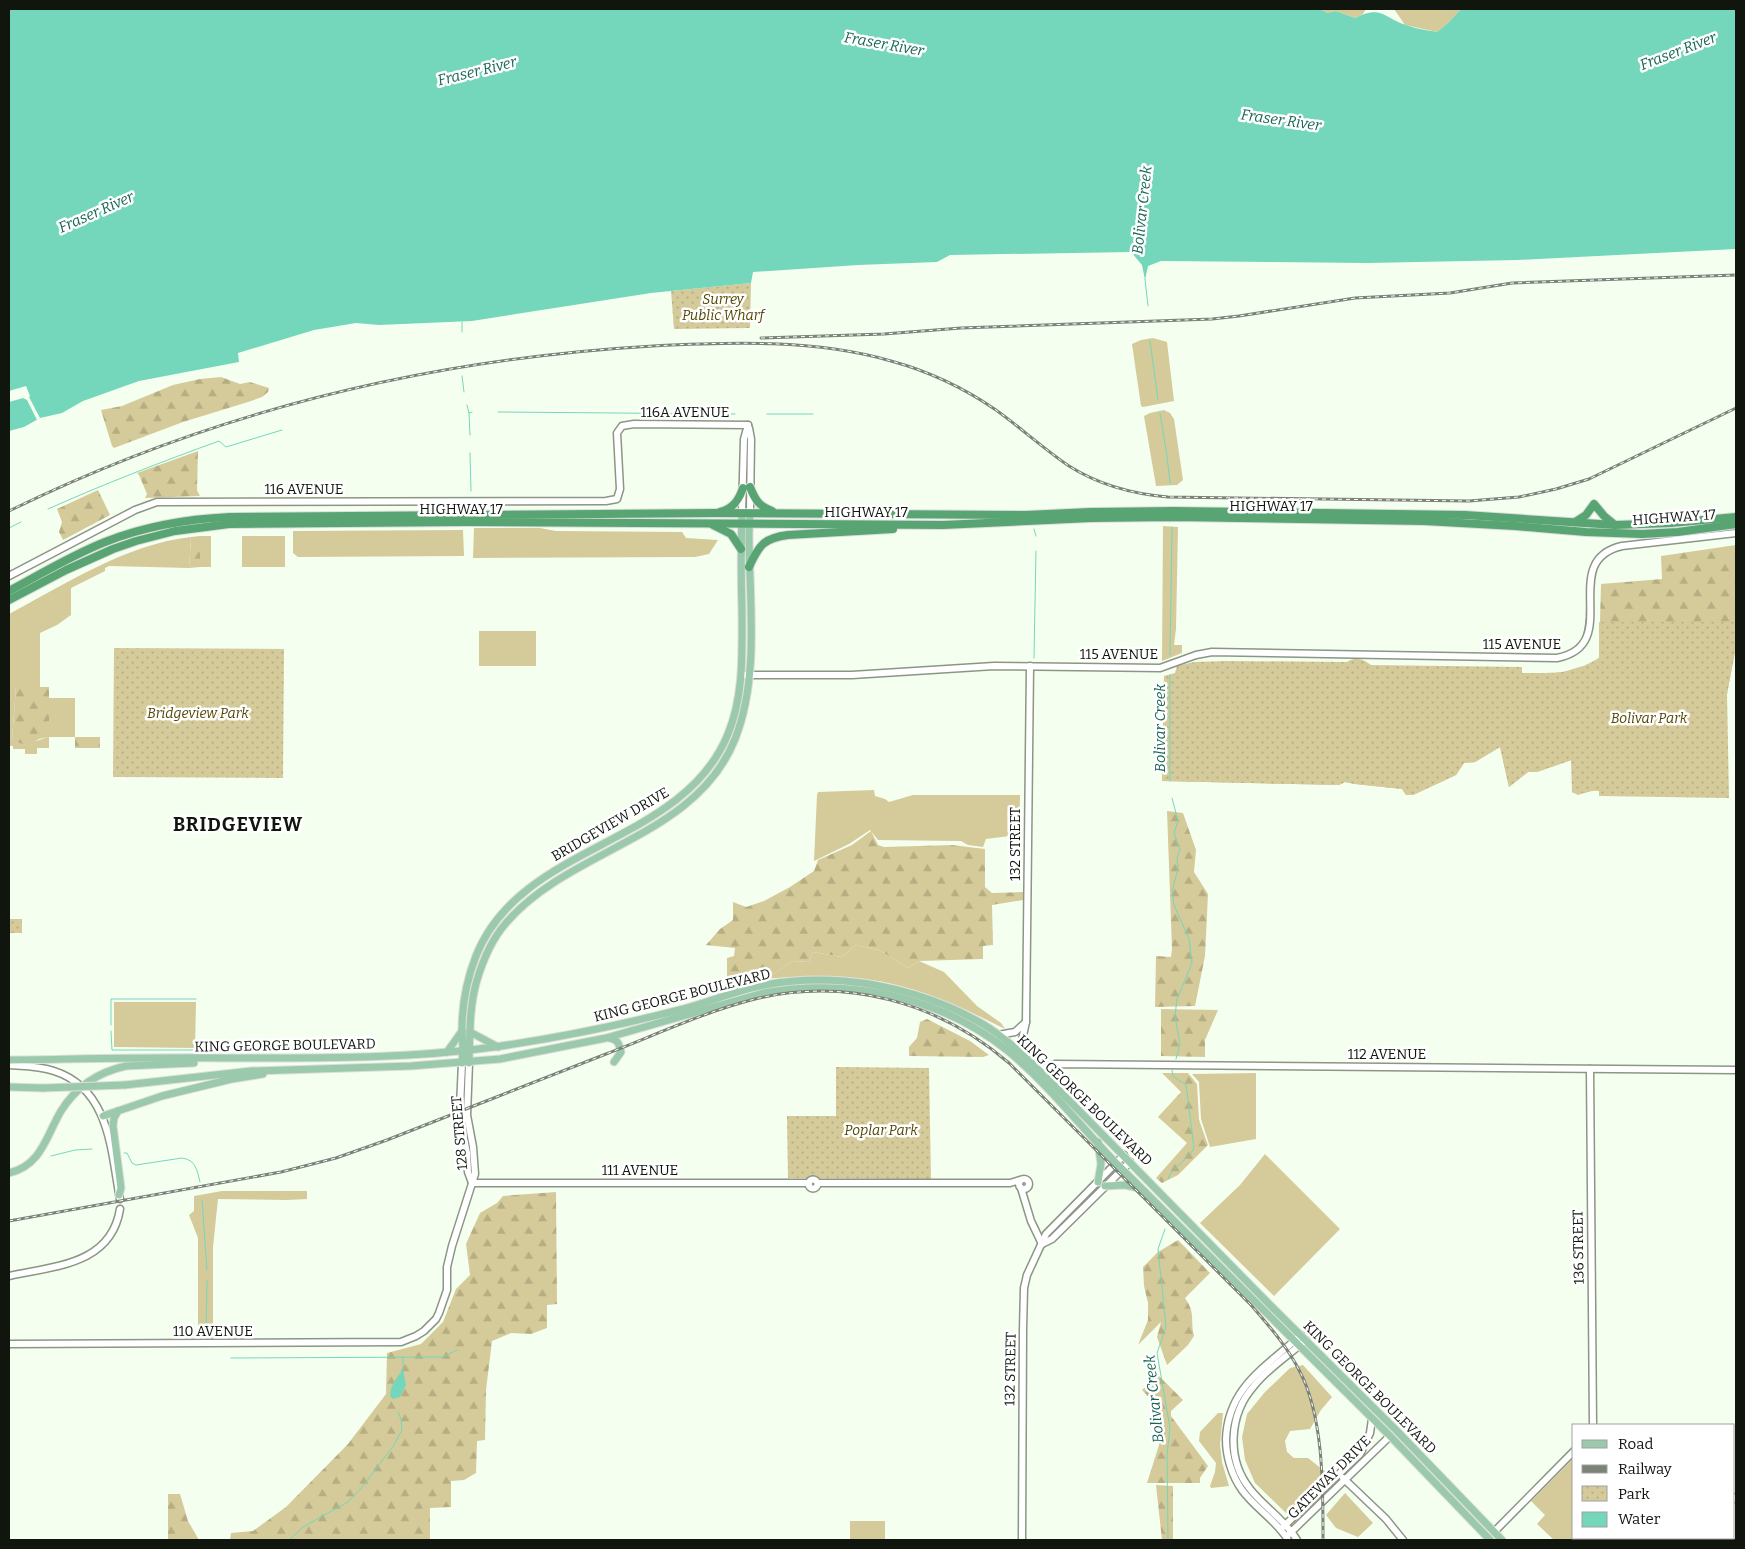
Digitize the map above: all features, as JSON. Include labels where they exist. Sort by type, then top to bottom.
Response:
[{"type":"highway","points":[[715,513],[726,510],[735,504],[746,488],[758,504],[778,514]]},
{"type":"highway","points":[[1574,522],[1586,515],[1594,504],[1615,525]]},
{"type":"highway","name":"HIGHWAY 17","points":[[9,600],[66,570],[112,549],[155,536],[198,527],[258,523],[711,524],[778,514],[1026,515],[1164,511],[1464,515],[1615,525],[1671,523],[1736,517]]},
{"type":"highway","name":"HIGHWAY 17","points":[[9,591],[76,555],[136,532],[194,520],[259,516],[715,513],[745,518],[943,525],[1091,518],[1301,518],[1464,523],[1642,534],[1678,532],[1736,524]]},
{"type":"highway","points":[[610,523],[637,520],[745,518]]},
{"type":"highway","points":[[711,524],[730,534],[741,549]]},
{"type":"highway","points":[[749,566],[760,546],[767,540],[781,536],[943,525]]},
{"type":"main road","name":"BRIDGEVIEW DRIVE","points":[[466,1051],[464,999],[469,978],[478,950],[500,916],[544,878],[668,806],[694,785],[712,763],[728,734],[742,676],[741,549],[745,518]]},
{"type":"main road","name":"BRIDGEVIEW DRIVE","points":[[466,1032],[477,980],[490,948],[506,922],[528,900],[550,883],[669,816],[696,794],[719,769],[735,740],[744,713],[750,675],[749,566],[745,518]]},
{"type":"main road","name":"KING GEORGE BOULEVARD","points":[[9,1060],[385,1056],[466,1051],[550,1039],[685,1008],[763,985],[810,980],[842,980],[906,992],[962,1013],[983,1024],[1023,1055],[1397,1431],[1502,1540]]},
{"type":"main road","name":"KING GEORGE BOULEVARD","points":[[9,1087],[43,1088],[125,1085],[251,1071],[370,1068],[465,1063],[500,1059],[606,1038],[763,993],[802,988],[842,988],[891,995],[921,1003],[986,1036],[1008,1051],[1031,1072],[1078,1120],[1122,1170],[1390,1436],[1490,1540]]},
{"type":"main road","points":[[448,1052],[466,1032],[498,1047]]},
{"type":"main road","points":[[606,1038],[618,1042],[621,1052],[614,1062]]},
{"type":"main road","name":"128 STREET","points":[[465,1063],[466,1051]]},
{"type":"main road","points":[[9,1173],[29,1164],[45,1146],[61,1111],[71,1097],[82,1086],[106,1072],[126,1066],[270,1058]]},
{"type":"main road","points":[[103,1116],[167,1095],[280,1070]]},
{"type":"main road","points":[[1031,1072],[1039,1070]]},
{"type":"main road","points":[[118,1111],[113,1121],[113,1130],[121,1188],[120,1198]]},
{"type":"main road","points":[[1098,1142],[1101,1164],[1098,1182]]},
{"type":"main road","points":[[1105,1186],[1124,1185],[1142,1189]]},
{"type":"street","name":"116A AVENUE","points":[[617,499],[620,495],[618,433],[622,426],[634,424],[748,425],[751,439],[746,488]]},
{"type":"street","points":[[745,518],[746,488]]},
{"type":"street","name":"116 AVENUE","points":[[9,576],[135,510],[157,502],[617,499]]},
{"type":"street","name":"115 AVENUE","points":[[742,676],[852,675],[994,666],[1160,668],[1212,652],[1558,658],[1572,654],[1587,638],[1590,626],[1591,574],[1594,565],[1606,552],[1622,546],[1736,533]]},
{"type":"street","name":"132 STREET","points":[[1023,1055],[1022,1040],[1026,1022],[1030,666]]},
{"type":"street","points":[[500,916],[506,922]]},
{"type":"street","points":[[998,1035],[1015,1032],[1026,1022]]},
{"type":"street","name":"128 STREET","points":[[416,1336],[436,1319],[444,1302],[452,1246],[472,1183],[468,1172],[460,1107],[465,1063]]},
{"type":"street","name":"112 AVENUE","points":[[1039,1070],[1055,1064],[1736,1070]]},
{"type":"street","points":[[9,1065],[32,1066],[53,1070],[82,1086],[103,1116],[120,1198]]},
{"type":"street","name":"136 STREET","points":[[1590,1069],[1593,1424]]},
{"type":"street","name":"132 STREET","points":[[1022,1540],[1024,1288],[1028,1272],[1046,1234],[1124,1155]]},
{"type":"street","points":[[1042,1244],[1052,1239],[1130,1162]]},
{"type":"street","name":"111 AVENUE","points":[[472,1183],[809,1183],[809,1186],[813,1188],[818,1183],[1010,1183],[1022,1185],[1031,1221],[1042,1244]]},
{"type":"street","points":[[9,1276],[77,1260],[93,1253],[111,1236],[117,1223],[120,1209]]},
{"type":"street","name":"110 AVENUE","points":[[9,1344],[401,1342],[416,1336]]},
{"type":"street","points":[[1297,1540],[1289,1536],[1244,1481],[1235,1457],[1233,1436],[1237,1416],[1248,1392],[1303,1337]]},
{"type":"street","name":"GATEWAY DRIVE","points":[[1282,1527],[1360,1454],[1370,1433],[1372,1419]]},
{"type":"street","name":"GATEWAY DRIVE","points":[[1289,1536],[1390,1436]]},
{"type":"street","points":[[1494,1532],[1572,1453]]},
{"type":"street","points":[[1339,1474],[1386,1519],[1403,1540]]},
{"type":"green space","points":[[1321,9],[1366,9],[1363,14],[1355,18],[1336,11],[1327,13]]},
{"type":"green space","points":[[1394,9],[1461,9],[1437,32],[1405,25]]},
{"type":"green space","name":"Surrey Public Wharf","points":[[751,283],[750,328],[674,329],[671,291]]},
{"type":"green space","points":[[1153,338],[1167,342],[1174,401],[1143,407],[1141,406],[1132,344]]},
{"type":"green space","points":[[221,377],[240,384],[250,382],[269,388],[268,392],[262,397],[248,402],[183,422],[114,448],[112,446],[101,410],[122,406],[173,385]]},
{"type":"green space","points":[[1164,410],[1170,413],[1174,419],[1183,480],[1177,485],[1156,486],[1144,416]]},
{"type":"green space","points":[[198,451],[197,490],[200,496],[145,498],[147,494],[137,473]]},
{"type":"green space","points":[[98,490],[110,515],[63,540],[59,532],[62,522],[57,509]]},
{"type":"green space","points":[[1163,526],[1178,527],[1174,645],[1182,645],[1182,653],[1162,661]]},
{"type":"green space","points":[[474,528],[682,532],[686,538],[718,540],[709,554],[695,557],[473,558]]},
{"type":"green space","points":[[463,530],[464,556],[298,557],[293,553],[293,531]]},
{"type":"green space","points":[[200,536],[211,536],[211,567],[200,567]]},
{"type":"green space","points":[[200,536],[200,567],[189,568],[191,537]]},
{"type":"green space","points":[[242,536],[285,536],[285,567],[242,567]]},
{"type":"green space","points":[[191,537],[189,568],[109,566],[105,568],[105,571],[71,588],[71,615],[57,625],[40,633],[40,687],[16,687],[12,739],[25,745],[48,737],[49,698],[75,698],[75,737],[49,737],[49,748],[37,748],[37,754],[25,754],[25,749],[13,749],[13,746],[9,746],[9,614],[74,578],[120,557],[167,541]]},
{"type":"green space","name":"Bolivar Park","points":[[1736,545],[1736,646],[1727,694],[1603,792],[1594,790],[1578,795],[1572,792],[1572,760],[1537,772],[1528,772],[1509,787],[1500,747],[1475,762],[1464,763],[1456,775],[1413,795],[1406,795],[1402,789],[1345,782],[1339,785],[1162,781],[1164,676],[1178,673],[1560,673],[1586,665],[1599,658],[1601,584],[1662,579],[1661,556]]},
{"type":"green space","name":"Bolivar Park","points":[[1599,622],[1736,622],[1736,647],[1727,694],[1729,798],[1599,796],[1599,791],[1575,793],[1572,792],[1571,760],[1537,772],[1528,772],[1509,787],[1500,747],[1475,762],[1464,763],[1456,775],[1413,795],[1406,795],[1402,789],[1345,782],[1339,785],[1162,781],[1164,676],[1175,673],[1177,666],[1194,662],[1347,662],[1356,659],[1371,665],[1522,667],[1522,673],[1562,672],[1581,668],[1599,658]]},
{"type":"green space","points":[[479,631],[536,631],[536,666],[479,666]]},
{"type":"green space","name":"Bridgeview Park","points":[[114,648],[284,649],[283,778],[113,777]]},
{"type":"green space","points":[[16,687],[49,687],[49,737],[39,739],[30,745],[12,740]]},
{"type":"green space","points":[[75,737],[100,737],[100,748],[75,748]]},
{"type":"green space","points":[[874,790],[875,796],[889,802],[913,795],[1020,795],[1019,835],[986,839],[983,847],[968,845],[961,841],[878,840],[870,830],[849,844],[814,861],[818,792]]},
{"type":"green space","points":[[1167,811],[1183,813],[1196,850],[1194,872],[1208,894],[1205,956],[1195,1006],[1155,1007],[1156,956],[1171,957],[1172,949]]},
{"type":"green space","points":[[871,831],[878,845],[884,847],[952,845],[985,849],[985,887],[992,893],[1023,892],[1023,900],[992,905],[993,945],[983,946],[983,959],[919,961],[908,968],[879,950],[856,945],[842,957],[813,952],[809,962],[793,961],[775,973],[727,983],[727,958],[734,956],[735,948],[706,945],[720,929],[733,920],[733,902],[746,907],[764,901],[814,871],[818,860],[852,845]]},
{"type":"green space","points":[[9,919],[22,919],[22,933],[9,933]]},
{"type":"green space","points":[[856,945],[879,950],[908,968],[919,961],[944,972],[977,1006],[1001,1023],[1005,1029],[933,996],[876,981],[828,976],[745,980],[775,973],[793,961],[809,962],[813,952],[842,957]]},
{"type":"green space","points":[[114,1002],[196,1002],[195,1048],[114,1047]]},
{"type":"green space","points":[[1161,1009],[1218,1010],[1205,1040],[1205,1057],[1161,1056]]},
{"type":"green space","points":[[927,1019],[970,1041],[989,1055],[983,1057],[909,1056],[909,1047],[917,1038],[920,1022]]},
{"type":"green space","name":"Poplar Park","points":[[836,1067],[929,1068],[931,1179],[788,1178],[787,1116],[836,1116]]},
{"type":"green space","points":[[1162,1073],[1188,1073],[1197,1084],[1199,1120],[1208,1145],[1178,1175],[1162,1183],[1156,1178],[1187,1143],[1158,1117],[1181,1092]]},
{"type":"green space","points":[[1256,1073],[1256,1139],[1210,1147],[1201,1119],[1199,1082],[1192,1074]]},
{"type":"green space","points":[[1265,1154],[1340,1229],[1274,1296],[1200,1223],[1240,1185]]},
{"type":"green space","points":[[222,1191],[307,1191],[307,1199],[218,1199],[213,1247],[213,1339],[198,1338],[198,1238],[189,1215],[194,1211],[194,1196]]},
{"type":"green space","points":[[556,1192],[557,1304],[547,1305],[547,1328],[531,1334],[511,1333],[492,1341],[486,1390],[485,1440],[477,1441],[476,1473],[464,1480],[451,1481],[451,1507],[430,1508],[430,1540],[230,1540],[231,1533],[253,1531],[286,1507],[348,1444],[386,1394],[387,1353],[421,1344],[443,1322],[456,1289],[470,1275],[466,1244],[480,1213],[497,1203],[503,1196]]},
{"type":"green space","points":[[1178,1240],[1210,1273],[1185,1298],[1192,1313],[1194,1336],[1188,1345],[1167,1365],[1157,1337],[1161,1322],[1138,1345],[1148,1320],[1148,1303],[1144,1286],[1143,1267],[1158,1252]]},
{"type":"green space","points":[[1303,1365],[1332,1397],[1321,1410],[1310,1429],[1290,1431],[1285,1441],[1287,1452],[1294,1458],[1308,1458],[1327,1473],[1287,1514],[1255,1483],[1245,1460],[1242,1437],[1247,1414],[1265,1392],[1290,1368]]},
{"type":"green space","points":[[1158,1375],[1183,1400],[1171,1411],[1171,1416],[1208,1466],[1200,1478],[1200,1483],[1147,1483],[1159,1445],[1161,1410],[1142,1390]]},
{"type":"green space","points":[[1218,1413],[1223,1413],[1220,1444],[1222,1462],[1229,1486],[1211,1488],[1216,1463],[1199,1441],[1200,1432]]},
{"type":"green space","points":[[1572,1460],[1572,1539],[1583,1539],[1554,1540],[1537,1524],[1545,1515],[1531,1501]]},
{"type":"green space","points":[[1156,1485],[1173,1486],[1173,1540],[1162,1540]]},
{"type":"green space","points":[[1345,1493],[1373,1523],[1358,1537],[1336,1528],[1326,1515]]},
{"type":"green space","points":[[168,1494],[180,1494],[188,1521],[199,1540],[168,1540]]},
{"type":"green space","points":[[850,1521],[885,1521],[885,1540],[850,1540]]},
{"type":"green space","points":[[1594,1539],[1674,1539],[1594,1540]]},
{"type":"water","name":"Fraser River","points":[[9,9],[1321,9],[1327,13],[1336,11],[1355,18],[1371,12],[1377,12],[1410,26],[1437,32],[1461,9],[1736,9],[1736,249],[1518,260],[1367,263],[1161,261],[1148,266],[1145,280],[1142,265],[1131,252],[950,255],[937,262],[753,272],[751,283],[651,293],[472,321],[379,325],[356,323],[314,330],[238,353],[239,362],[139,381],[83,401],[62,413],[40,418],[24,427],[9,431]]},
{"type":"water","points":[[403,1369],[406,1385],[400,1397],[393,1399],[390,1396],[391,1388]]},
{"type":"pier","points":[[26,386],[29,397],[40,418],[37,420],[27,400],[23,398],[9,402],[9,391]]},
{"type":"waterway","name":"Bolivar Creek","points":[[1145,279],[1148,306]]},
{"type":"waterway","points":[[462,322],[462,332]]},
{"type":"waterway","name":"Bolivar Creek","points":[[1150,341],[1158,400]]},
{"type":"waterway","points":[[462,376],[464,392]]},
{"type":"waterway","points":[[467,405],[469,413],[472,412]]},
{"type":"waterway","points":[[498,412],[735,414]]},
{"type":"waterway","points":[[469,413],[470,435]]},
{"type":"waterway","name":"Bolivar Creek","points":[[1160,413],[1170,483]]},
{"type":"waterway","points":[[767,414],[813,414]]},
{"type":"waterway","points":[[48,509],[219,441],[226,447],[282,430]]},
{"type":"waterway","points":[[470,453],[471,491]]},
{"type":"waterway","points":[[9,528],[21,522]]},
{"type":"waterway","name":"Bolivar Creek","points":[[1170,655],[1172,527]]},
{"type":"waterway","points":[[1034,529],[1036,536]]},
{"type":"waterway","points":[[1034,658],[1036,551]]},
{"type":"waterway","name":"Bolivar Creek","points":[[1170,675],[1170,781]]},
{"type":"waterway","name":"Bolivar Creek","points":[[1172,798],[1178,821],[1174,833],[1180,849],[1177,858],[1178,869],[1172,891],[1174,905],[1189,939],[1192,963],[1177,999],[1175,1016],[1180,1044],[1176,1059]]},
{"type":"waterway","points":[[111,1025],[111,999],[196,999]]},
{"type":"waterway","points":[[111,1031],[112,1050],[196,1050]]},
{"type":"waterway","name":"Bolivar Creek","points":[[1168,1179],[1173,1170],[1194,1148],[1186,1085],[1173,1076],[1172,1070]]},
{"type":"waterway","points":[[51,1156],[75,1150],[92,1149]]},
{"type":"waterway","points":[[124,1153],[127,1153],[132,1163],[136,1165],[182,1158],[187,1159],[195,1166],[200,1182]]},
{"type":"waterway","points":[[202,1200],[207,1270]]},
{"type":"waterway","name":"Bolivar Creek","points":[[1165,1229],[1158,1249],[1166,1327],[1157,1353],[1170,1428],[1167,1455],[1168,1540]]},
{"type":"waterway","points":[[206,1333],[207,1281]]},
{"type":"waterway","points":[[231,1358],[443,1357],[457,1350]]},
{"type":"waterway","points":[[403,1357],[403,1369]]},
{"type":"waterway","points":[[289,1540],[303,1527],[348,1502],[363,1486],[394,1445],[402,1430],[398,1412]]},
{"type":"railway","points":[[761,338],[884,334],[961,328],[1212,319],[1355,298],[1450,293],[1512,283],[1736,275]]},
{"type":"railway","points":[[9,511],[85,476],[163,445],[242,419],[322,396],[486,363],[569,353],[653,346],[742,343],[803,346],[862,354],[905,365],[932,375],[971,394],[996,410],[1080,473],[1104,483],[1142,494],[1168,497],[1469,501],[1519,497],[1589,479],[1736,408]]},
{"type":"railway","points":[[9,1221],[281,1172],[336,1158],[387,1140],[698,1017],[755,999],[789,993],[824,991],[857,993],[890,1000],[922,1010],[952,1024],[981,1042],[1009,1063],[1251,1305],[1271,1328],[1299,1370],[1313,1409],[1318,1431],[1322,1476],[1323,1540]]},
{"type":"district","name":"BRIDGEVIEW","points":[[238,824]]}]
